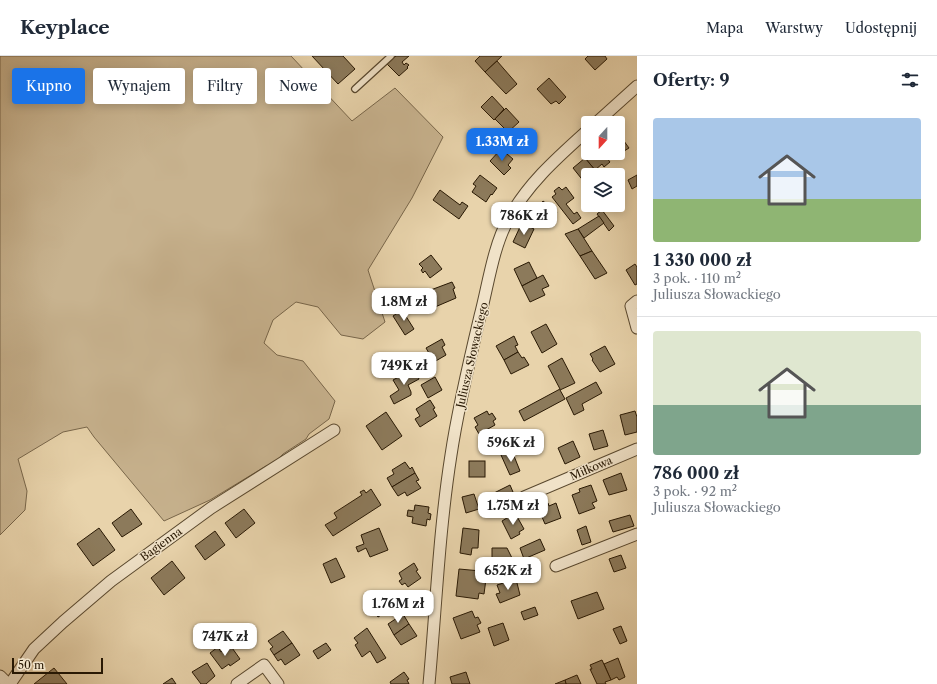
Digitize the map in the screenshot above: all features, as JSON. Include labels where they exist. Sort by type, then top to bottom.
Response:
[{"type":"street","points":[[604,116],[637,86]]},
{"type":"street","name":"Juliusza Słowackiego","points":[[430,684],[440,554],[451,456],[459,406],[498,242],[507,221],[526,192],[536,180],[581,136]]},
{"type":"street","points":[[637,301],[631,306],[637,328]]},
{"type":"street","name":"Bagienna","points":[[9,684],[34,650],[63,622],[111,581],[210,508],[334,430]]},
{"type":"street","name":"Miłkowa","points":[[524,497],[637,449]]},
{"type":"street","points":[[556,566],[637,534]]},
{"type":"street","points":[[237,684],[264,665],[278,684]]},
{"type":"street","points":[[0,676],[9,684]]},
{"type":"lane","points":[[355,89],[391,56]]},
{"type":"shaded area","points":[[0,56],[291,56],[302,68],[265,68],[265,104],[331,104],[331,99],[352,121],[395,88],[443,137],[412,198],[368,270],[385,322],[363,339],[341,335],[318,307],[296,302],[273,320],[264,343],[277,355],[303,361],[335,401],[329,419],[309,434],[306,439],[283,454],[272,465],[266,466],[210,500],[164,521],[87,427],[63,432],[18,459],[27,491],[25,510],[0,535]]},
{"type":"building","points":[[312,56],[343,56],[355,69],[338,84],[331,76],[331,68],[323,68]]},
{"type":"building","points":[[396,56],[409,56],[402,62],[404,65],[406,63],[409,65],[407,67],[408,68],[399,76],[387,64]]},
{"type":"building","points":[[480,56],[502,56],[485,72],[475,61]]},
{"type":"building","points":[[588,56],[605,56],[607,59],[595,70],[585,59]]},
{"type":"building","points":[[497,61],[517,84],[506,94],[485,72]]},
{"type":"building","points":[[549,78],[566,97],[559,104],[556,101],[551,104],[537,89]]},
{"type":"building","points":[[492,96],[504,109],[494,120],[481,107]]},
{"type":"building","points":[[506,108],[519,122],[508,132],[495,119]]},
{"type":"building","points":[[625,142],[629,148],[625,150]]},
{"type":"building","points":[[501,149],[513,159],[508,165],[511,168],[504,175],[490,161]]},
{"type":"building","points":[[583,160],[587,160],[593,168],[581,168],[581,178],[573,168]]},
{"type":"building","points":[[587,160],[608,160],[610,162],[604,167],[602,164],[597,168],[593,168]]},
{"type":"building","points":[[480,175],[497,188],[486,202],[472,192],[476,186],[473,184]]},
{"type":"building","points":[[637,175],[637,186],[632,189],[628,180]]},
{"type":"building","points":[[559,187],[562,190],[566,187],[574,198],[566,204],[574,214],[577,212],[581,218],[573,224],[552,197],[556,194],[554,191]]},
{"type":"building","points":[[440,190],[460,205],[462,202],[468,206],[459,219],[433,200]]},
{"type":"building","points":[[543,201],[557,212],[546,226],[532,215]]},
{"type":"building","points":[[604,212],[614,226],[609,231],[597,214]]},
{"type":"building","points":[[599,216],[604,223],[584,238],[578,229]]},
{"type":"building","points":[[524,224],[534,229],[525,248],[513,242],[520,227],[522,228]]},
{"type":"building","points":[[578,229],[592,251],[580,256],[565,234]]},
{"type":"building","points":[[592,251],[607,273],[595,279],[580,256]]},
{"type":"building","points":[[431,255],[442,269],[430,278],[425,271],[423,273],[421,270],[423,268],[419,264]]},
{"type":"building","points":[[529,262],[537,278],[522,286],[514,269]]},
{"type":"building","points":[[635,264],[637,267],[637,284],[635,285],[626,270]]},
{"type":"building","points":[[543,275],[549,286],[542,289],[545,295],[530,302],[522,286]]},
{"type":"building","points":[[452,282],[455,288],[453,289],[456,298],[435,307],[428,291]]},
{"type":"building","points":[[402,310],[414,329],[405,335],[393,316]]},
{"type":"building","points":[[546,324],[557,344],[542,353],[531,332]]},
{"type":"building","points":[[514,336],[518,345],[515,346],[518,352],[504,360],[496,346]]},
{"type":"building","points":[[442,339],[445,345],[442,347],[446,355],[434,362],[426,348]]},
{"type":"building","points":[[605,346],[615,364],[600,372],[590,354]]},
{"type":"building","points":[[518,352],[522,358],[524,357],[529,365],[511,374],[504,360]]},
{"type":"building","points":[[562,358],[575,383],[560,390],[565,399],[524,421],[519,411],[560,389],[548,366]]},
{"type":"building","points":[[414,369],[419,379],[408,385],[411,395],[394,404],[390,396],[399,390],[393,380]]},
{"type":"building","points":[[435,377],[442,390],[428,398],[421,385]]},
{"type":"building","points":[[596,382],[602,393],[582,404],[584,410],[574,415],[566,398]]},
{"type":"building","points":[[430,400],[435,408],[433,409],[437,416],[420,427],[415,419],[420,416],[416,409]]},
{"type":"building","points":[[487,411],[489,415],[492,413],[496,419],[493,421],[495,425],[479,434],[475,427],[478,425],[474,418]]},
{"type":"building","points":[[635,411],[637,417],[637,432],[625,435],[620,415]]},
{"type":"building","points":[[386,412],[402,436],[382,450],[366,426]]},
{"type":"building","points":[[603,430],[608,446],[594,450],[589,434]]},
{"type":"building","points":[[573,441],[580,457],[565,464],[558,448]]},
{"type":"building","points":[[512,451],[520,471],[510,475],[501,455]]},
{"type":"building","points":[[469,461],[485,461],[485,477],[469,477]]},
{"type":"building","points":[[405,462],[410,469],[412,467],[415,473],[392,487],[387,478],[394,474],[392,470]]},
{"type":"building","points":[[415,473],[419,480],[416,481],[421,488],[407,496],[405,492],[398,496],[392,487]]},
{"type":"building","points":[[621,473],[627,490],[609,495],[603,480]]},
{"type":"building","points":[[510,485],[513,492],[497,500],[494,493]]},
{"type":"building","points":[[591,485],[597,501],[592,503],[595,508],[579,514],[572,495],[580,492],[579,489]]},
{"type":"building","points":[[371,489],[381,505],[333,536],[325,525],[337,518],[334,513],[362,495],[360,492],[364,490],[366,493]]},
{"type":"building","points":[[474,494],[479,509],[466,513],[462,497]]},
{"type":"building","points":[[548,503],[549,506],[556,503],[561,518],[545,524],[542,517],[545,516],[541,505]]},
{"type":"building","points":[[415,505],[429,507],[428,513],[431,514],[430,520],[427,519],[426,526],[412,523],[413,517],[407,516],[408,510],[414,511]]},
{"type":"building","points":[[131,509],[142,524],[122,537],[112,523]]},
{"type":"building","points":[[244,509],[255,523],[236,538],[225,523]]},
{"type":"building","points":[[515,513],[524,529],[519,532],[520,534],[511,539],[502,521]]},
{"type":"building","points":[[630,515],[634,526],[613,532],[609,521]]},
{"type":"building","points":[[586,526],[591,542],[582,545],[577,530]]},
{"type":"building","points":[[99,528],[115,550],[93,566],[77,544]]},
{"type":"building","points":[[379,528],[388,550],[370,557],[366,548],[358,552],[356,547],[364,544],[361,535]]},
{"type":"building","points":[[463,528],[479,530],[478,548],[472,548],[471,555],[460,553]]},
{"type":"building","points":[[215,531],[225,545],[205,560],[195,546]]},
{"type":"building","points":[[540,539],[545,550],[524,559],[520,548]]},
{"type":"building","points":[[492,548],[507,548],[513,560],[492,559]]},
{"type":"building","points":[[621,555],[626,568],[614,572],[609,559]]},
{"type":"building","points":[[336,558],[345,577],[331,583],[323,564]]},
{"type":"building","points":[[172,561],[185,578],[164,595],[151,578]]},
{"type":"building","points":[[414,563],[418,570],[416,571],[421,578],[408,587],[405,583],[402,585],[399,581],[402,579],[399,573]]},
{"type":"building","points":[[459,569],[481,571],[481,578],[486,579],[484,594],[479,593],[478,599],[456,596]]},
{"type":"building","points":[[516,579],[520,595],[500,603],[496,594],[500,593],[497,585]]},
{"type":"building","points":[[597,592],[604,609],[578,619],[571,601]]},
{"type":"building","points":[[393,597],[398,604],[378,617],[373,610]]},
{"type":"building","points":[[535,607],[538,615],[524,620],[521,612]]},
{"type":"building","points":[[472,611],[475,618],[478,617],[481,623],[477,625],[480,632],[461,639],[453,618]]},
{"type":"building","points":[[403,614],[409,624],[394,635],[388,624]]},
{"type":"building","points":[[503,623],[509,640],[494,646],[488,628]]},
{"type":"building","points":[[409,624],[417,636],[401,645],[394,635]]},
{"type":"building","points":[[621,626],[627,641],[620,644],[613,629]]},
{"type":"building","points":[[367,628],[386,658],[377,663],[370,651],[362,657],[355,645],[358,643],[354,638]]},
{"type":"building","points":[[283,631],[292,643],[274,655],[270,649],[273,647],[268,641]]},
{"type":"building","points":[[292,643],[300,655],[285,665],[281,659],[278,661],[274,655]]},
{"type":"building","points":[[326,643],[331,650],[318,659],[313,651]]},
{"type":"building","points":[[230,645],[240,659],[230,666],[229,664],[222,669],[210,653],[218,647],[221,652]]},
{"type":"building","points":[[618,658],[625,677],[619,680],[617,677],[611,680],[604,664]]},
{"type":"building","points":[[602,660],[611,680],[605,682],[606,684],[597,684],[590,669],[592,669],[590,665]]},
{"type":"building","points":[[207,663],[215,676],[206,684],[201,684],[192,672]]},
{"type":"building","points":[[54,668],[67,684],[34,684]]},
{"type":"building","points":[[404,672],[409,679],[407,680],[409,684],[391,684],[390,682]]},
{"type":"building","points":[[466,672],[470,684],[452,684],[450,677]]},
{"type":"building","points":[[577,675],[581,684],[566,684],[565,680]]},
{"type":"building","points":[[172,678],[176,684],[163,684]]},
{"type":"building","points":[[565,680],[566,684],[555,684]]}]
